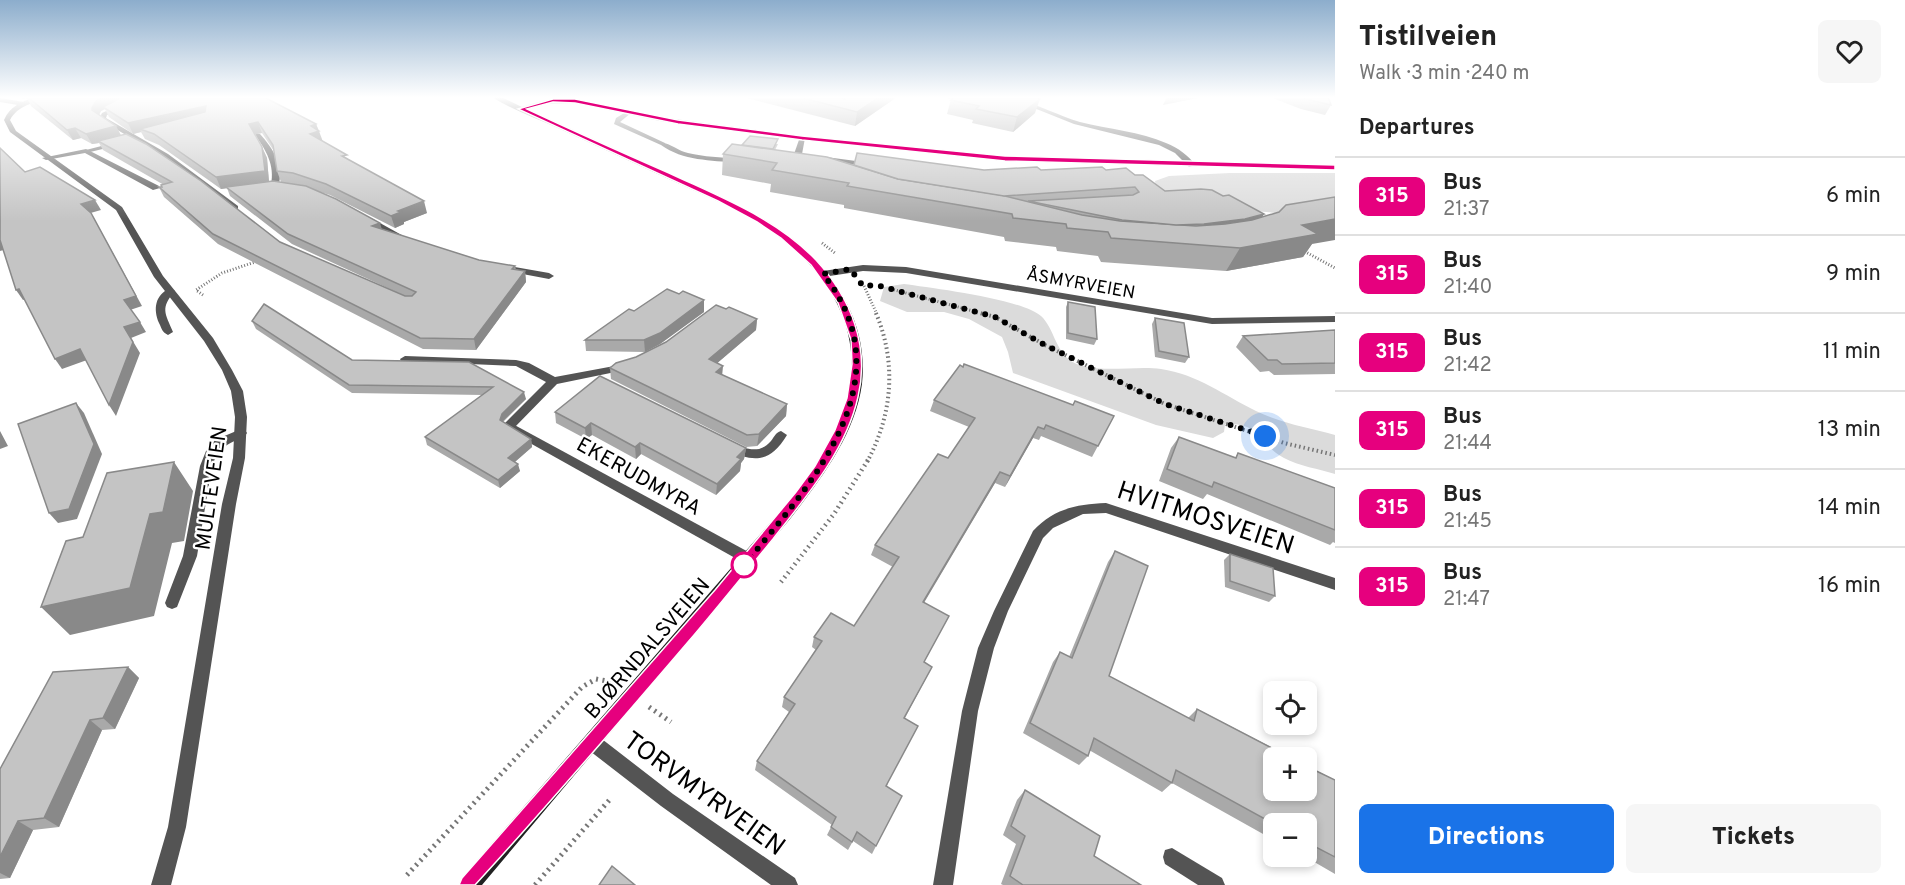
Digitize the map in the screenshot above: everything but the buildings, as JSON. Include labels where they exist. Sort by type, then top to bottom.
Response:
[{"type":"street","name":"MULTEVEIEN","points":[[21,138],[46,158],[99,192],[119,209],[170,291],[209,340],[227,370],[240,406],[239,458],[229,504],[179,816],[162,885]]},
{"type":"street","points":[[132,138],[155,149],[244,215]]},
{"type":"street","points":[[46,158],[141,138]]},
{"type":"street","points":[[260,138],[278,172],[271,186],[287,186]]},
{"type":"street","name":"BJØRNDALSVEIEN","points":[[469,885],[749,559],[820,469],[837,438],[853,398],[858,364],[856,340],[842,302],[823,274],[796,245],[760,220],[584,138]]},
{"type":"street","points":[[650,138],[681,153],[744,162]]},
{"type":"street","points":[[798,154],[802,138]]},
{"type":"street","points":[[805,138],[1005,159],[1335,168]]},
{"type":"street","points":[[1141,138],[1161,143],[1178,151],[1192,165]]},
{"type":"street","points":[[86,151],[156,188]]},
{"type":"street","points":[[789,153],[808,156]]},
{"type":"street","points":[[818,157],[884,167]]},
{"type":"street","points":[[847,171],[849,162]]},
{"type":"street","points":[[218,194],[228,192]]},
{"type":"street","points":[[362,216],[412,241]]},
{"type":"street","points":[[500,267],[549,276]]},
{"type":"street","name":"ÅSMYRVEIEN","points":[[823,274],[850,269],[882,268],[933,273],[1212,321],[1335,320]]},
{"type":"street","points":[[168,332],[159,304],[170,291]]},
{"type":"street","points":[[405,359],[516,363],[525,365],[553,381],[589,375],[640,362]]},
{"type":"street","points":[[589,375],[609,385]]},
{"type":"street","name":"EKERUDMYRA","points":[[553,381],[510,426],[749,559]]},
{"type":"street","points":[[172,603],[190,556],[206,466],[212,451],[219,443],[241,432]]},
{"type":"street","points":[[722,443],[743,453],[756,455],[766,453],[774,447],[781,435]]},
{"type":"street","name":"HVITMOSVEIEN","points":[[943,885],[970,711],[986,648],[1022,564],[1038,535],[1048,524],[1081,509],[1106,508],[1125,512],[1335,584]]},
{"type":"street","name":"TORVMYRVEIEN","points":[[592,742],[667,800],[788,885]]},
{"type":"street","points":[[1172,857],[1215,885]]},
{"type":"path","points":[[781,582],[871,460],[885,424],[891,387],[889,350],[883,327],[863,286],[850,269],[819,240]]},
{"type":"path","points":[[1300,249],[1335,268]]},
{"type":"path","points":[[203,295],[196,290],[222,273],[264,259]]},
{"type":"path","points":[[863,286],[870,285]]},
{"type":"path","points":[[887,288],[995,317],[1045,345],[1165,404],[1284,443],[1335,455]]},
{"type":"path","points":[[407,875],[587,682],[603,679],[618,685]]},
{"type":"path","points":[[648,706],[670,723]]},
{"type":"path","points":[[535,885],[612,797]]},
{"type":"shaded area","points":[[1230,173],[1335,173],[1335,218],[1231,209],[1156,189],[1155,181],[1169,176]]},
{"type":"shaded area","points":[[904,284],[997,299],[1031,310],[1045,321],[1061,351],[1071,361],[1080,365],[1102,369],[1151,368],[1174,372],[1210,386],[1265,415],[1335,435],[1335,474],[1284,458],[1247,427],[1225,424],[1224,432],[1213,438],[1156,425],[1013,373],[1002,337],[969,319],[944,312],[907,312],[880,301],[884,287]]},
{"type":"bus line","name":"315","points":[[469,885],[720,594],[801,495],[834,446],[848,414],[856,384],[858,364],[856,340],[847,312],[830,282],[796,245],[760,220],[721,200],[585,138]]},
{"type":"bus line","name":"315","points":[[805,138],[1005,159],[1335,168]]},
{"type":"route","points":[[744,565],[820,469],[834,446],[853,398],[858,364],[856,340],[842,302],[823,274],[850,269],[863,286],[876,285],[995,317],[1045,345],[1165,404],[1265,436]]}]
